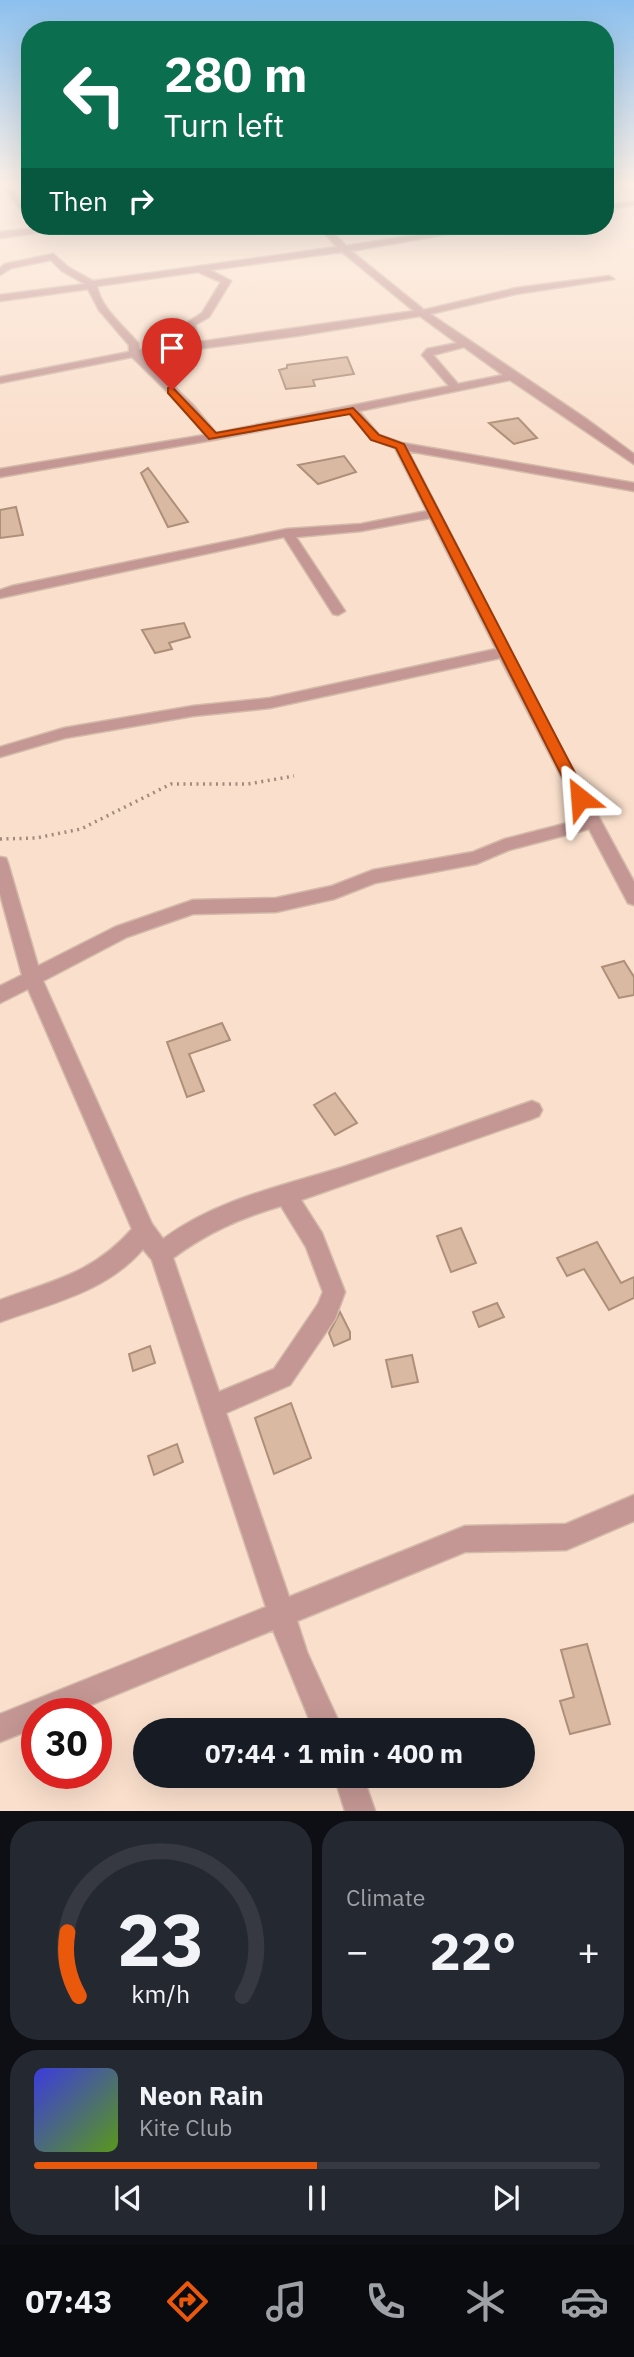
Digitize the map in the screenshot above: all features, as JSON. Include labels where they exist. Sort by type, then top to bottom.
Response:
[{"type":"street","points":[[66,270],[92,285],[97,300],[134,345],[134,353],[189,407],[213,437]]},
{"type":"street","points":[[0,298],[196,270]]},
{"type":"street","points":[[200,270],[226,281]]},
{"type":"street","points":[[194,344],[190,324],[206,315],[226,281],[237,270]]},
{"type":"street","points":[[369,270],[422,313],[581,420],[634,460]]},
{"type":"street","points":[[0,380],[48,368],[134,353],[265,337],[422,313],[516,291],[609,279]]},
{"type":"street","points":[[456,388],[427,355],[430,351],[466,344]]},
{"type":"street","points":[[0,473],[353,411],[512,376]]},
{"type":"street","points":[[353,411],[375,437],[400,446],[634,487]]},
{"type":"street","points":[[400,446],[634,898]]},
{"type":"street","points":[[0,594],[287,533],[327,533],[363,529],[435,513]]},
{"type":"street","points":[[287,533],[338,611]]},
{"type":"street","points":[[0,752],[64,733],[193,711],[270,703],[449,662],[506,652]]},
{"type":"street","points":[[0,995],[121,932],[193,907],[276,905],[334,892],[373,877],[476,858],[505,845],[593,822]]},
{"type":"street","points":[[0,863],[33,980],[144,1232],[161,1254],[295,1655],[323,1718]]},
{"type":"street","points":[[161,1254],[194,1230],[233,1210],[286,1195],[531,1110]]},
{"type":"street","points":[[213,1407],[282,1377],[309,1340],[334,1292],[314,1241],[286,1195]]},
{"type":"street","points":[[0,1311],[96,1276],[122,1257],[144,1232]]},
{"type":"street","points":[[0,1727],[465,1539],[566,1537],[634,1508]]},
{"type":"street","points":[[352,1788],[360,1811]]},
{"type":"path","points":[[0,839],[36,838],[81,829],[171,784],[248,784],[294,776]]},
{"type":"building","points":[[347,357],[354,374],[313,380],[315,386],[286,389],[279,370],[287,368],[287,365]]},
{"type":"building","points":[[518,418],[537,438],[514,444],[489,423]]},
{"type":"building","points":[[344,456],[356,472],[318,484],[298,465]]},
{"type":"building","points":[[148,468],[188,522],[168,527],[141,473]]},
{"type":"building","points":[[16,507],[23,535],[0,538],[0,510]]},
{"type":"building","points":[[184,623],[190,637],[169,643],[172,649],[155,653],[142,630]]},
{"type":"building","points":[[624,961],[634,977],[634,995],[619,998],[602,967]]},
{"type":"building","points":[[222,1023],[230,1040],[189,1054],[204,1091],[187,1097],[167,1042]]},
{"type":"building","points":[[335,1093],[357,1123],[335,1135],[314,1105]]},
{"type":"building","points":[[461,1228],[476,1263],[451,1272],[437,1236]]},
{"type":"building","points":[[597,1242],[621,1283],[634,1277],[634,1298],[609,1310],[584,1269],[567,1276],[557,1258]]},
{"type":"building","points":[[497,1303],[504,1317],[479,1327],[473,1312]]},
{"type":"building","points":[[340,1312],[350,1332],[350,1339],[334,1346],[329,1333]]},
{"type":"building","points":[[150,1346],[155,1363],[133,1371],[129,1354]]},
{"type":"building","points":[[412,1355],[418,1382],[392,1387],[386,1360]]},
{"type":"building","points":[[291,1403],[311,1458],[274,1474],[255,1418]]},
{"type":"building","points":[[177,1444],[183,1462],[154,1475],[148,1456]]},
{"type":"building","points":[[587,1644],[610,1724],[570,1734],[560,1701],[574,1697],[561,1650]]},
{"type":"route","points":[[172,390],[213,437],[353,411],[380,441],[400,446],[580,798]]}]
